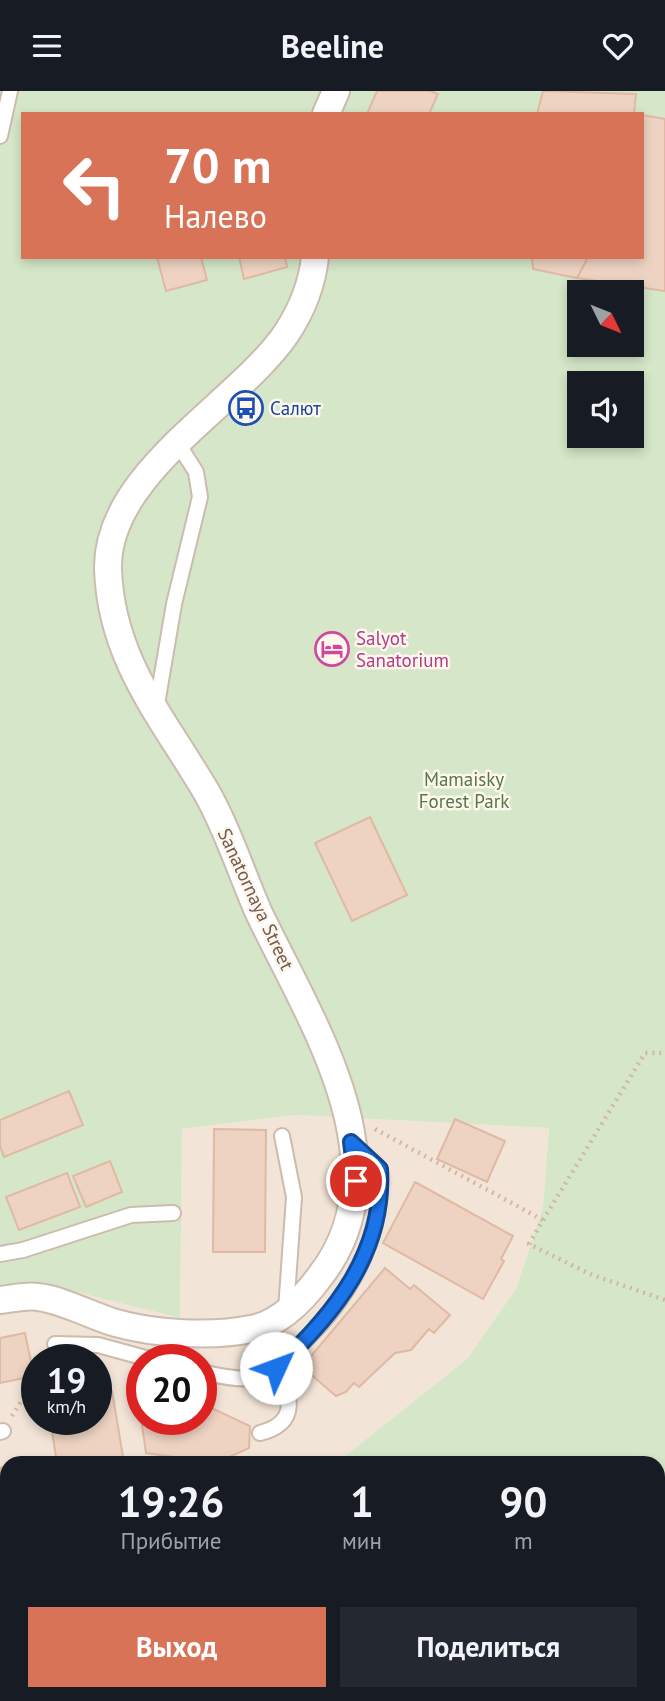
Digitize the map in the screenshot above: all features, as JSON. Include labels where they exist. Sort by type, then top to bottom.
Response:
[{"type":"street","points":[[327,112],[336,91]]},
{"type":"street","name":"Sanatornaya Street","points":[[0,1300],[37,1297],[119,1324],[182,1333],[254,1329],[286,1312],[306,1295],[346,1236],[356,1181],[351,1142],[347,1113],[319,1029],[259,912],[210,797],[130,668],[112,618],[108,564],[117,529],[133,496],[177,442],[267,357],[285,335],[301,310],[313,278],[315,259]]},
{"type":"lane","points":[[0,136],[10,91]]},
{"type":"lane","points":[[156,711],[169,632],[200,497],[196,472],[177,442]]},
{"type":"lane","points":[[282,1136],[293,1197],[286,1312]]},
{"type":"lane","points":[[217,1374],[248,1378],[276,1368],[318,1329],[346,1293],[363,1260],[376,1220],[381,1186],[380,1169],[351,1142]]},
{"type":"lane","points":[[0,1254],[23,1250],[131,1215],[173,1213]]},
{"type":"lane","points":[[260,1433],[281,1424],[290,1410],[287,1386],[276,1368]]},
{"type":"path","points":[[665,1053],[645,1053],[529,1244],[590,1274],[665,1300]]},
{"type":"path","points":[[347,1113],[543,1220]]},
{"type":"path","points":[[2,1432],[21,1401]]},
{"type":"shaded area","points":[[294,1115],[549,1128],[543,1207],[516,1289],[467,1359],[345,1456],[0,1456],[0,1289],[40,1283],[180,1318],[182,1129]]},
{"type":"green space","name":"Salyot Sanatorium","points":[[0,91],[665,91],[665,1456],[345,1456],[467,1359],[516,1289],[543,1207],[549,1128],[294,1115],[182,1129],[180,1318],[40,1283],[0,1289]]},
{"type":"building","points":[[377,91],[430,91],[438,94],[430,112],[368,112]]},
{"type":"building","points":[[543,91],[636,94],[634,112],[538,112]]},
{"type":"building","points":[[644,115],[665,119],[665,291],[644,288],[644,280],[577,278],[587,259],[644,259]]},
{"type":"building","points":[[158,259],[202,259],[207,280],[166,291]]},
{"type":"building","points":[[239,259],[285,259],[287,267],[244,279]]},
{"type":"building","points":[[532,259],[587,259],[577,278],[533,269]]},
{"type":"building","points":[[370,817],[407,895],[352,921],[315,843]]},
{"type":"building","points":[[69,1091],[83,1125],[4,1157],[0,1146],[0,1120]]},
{"type":"building","points":[[455,1119],[505,1141],[487,1182],[437,1159]]},
{"type":"building","points":[[214,1129],[266,1130],[265,1252],[213,1252]]},
{"type":"building","points":[[110,1161],[122,1192],[86,1207],[73,1176]]},
{"type":"building","points":[[67,1173],[80,1207],[19,1230],[6,1197]]},
{"type":"building","points":[[415,1182],[513,1236],[501,1259],[504,1261],[483,1299],[383,1243]]},
{"type":"building","points":[[385,1268],[410,1289],[414,1285],[450,1315],[434,1333],[429,1329],[411,1350],[395,1353],[359,1387],[354,1383],[346,1392],[336,1396],[302,1367]]},
{"type":"building","points":[[25,1333],[27,1344],[21,1344],[21,1379],[0,1383],[0,1338]]},
{"type":"building","points":[[112,1391],[123,1456],[56,1456],[53,1435],[112,1435]]},
{"type":"building","points":[[217,1411],[250,1426],[249,1448],[231,1456],[167,1456],[146,1453],[143,1435],[217,1435]]},
{"type":"place","name":"Салют","points":[[246,408]]},
{"type":"place","name":"Salyot Sanatorium","points":[[332,649]]},
{"type":"route","points":[[276,1368],[318,1329],[346,1293],[363,1260],[376,1220],[381,1186],[380,1169],[351,1142],[356,1181]]},
{"type":"park label","name":"Mamaisky Forest Park","points":[[464,790]]}]
